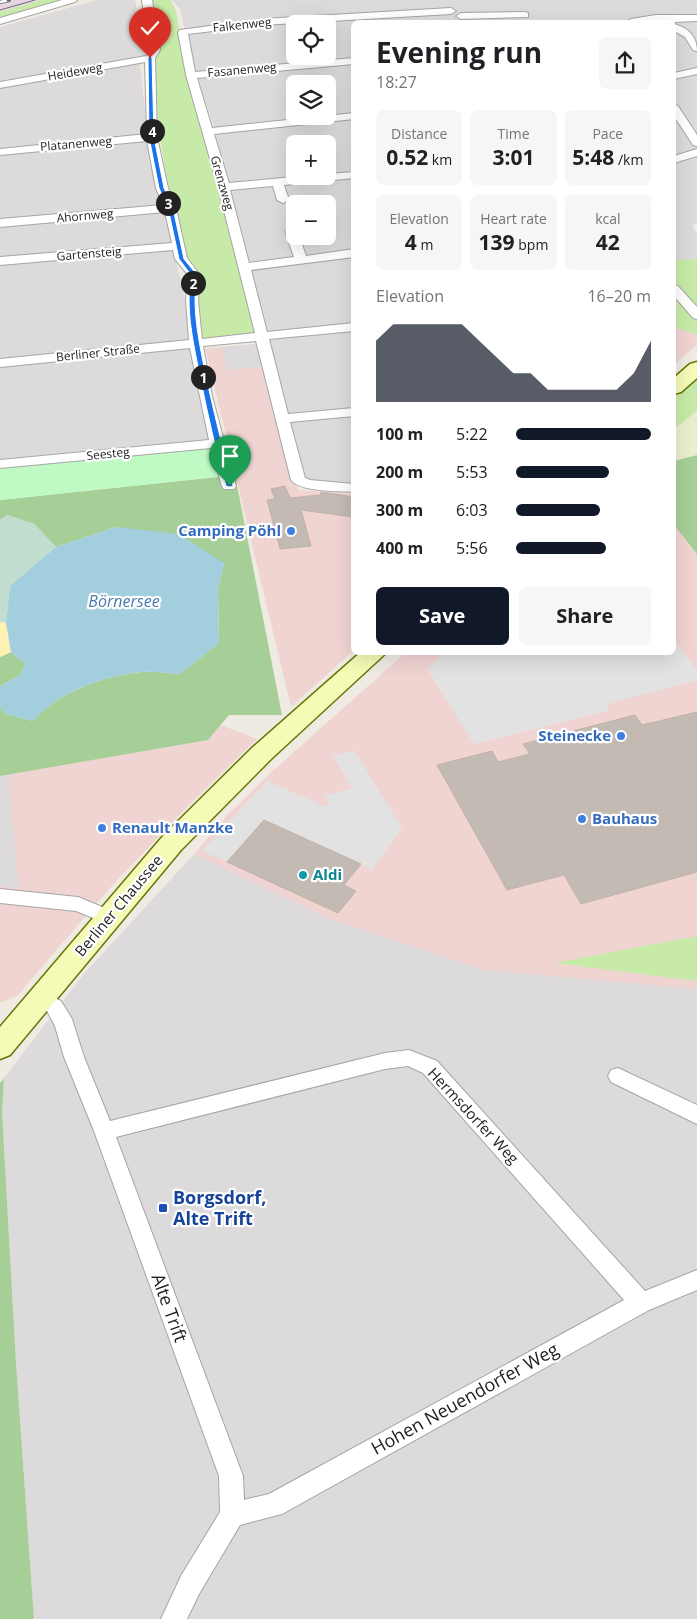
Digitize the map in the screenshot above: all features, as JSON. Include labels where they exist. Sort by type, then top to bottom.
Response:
[{"type":"main road","points":[[676,386],[697,368]]},
{"type":"main road","name":"Berliner Chaussee","points":[[0,1048],[183,832],[228,785],[373,655]]},
{"type":"street","points":[[0,21],[72,0]]},
{"type":"street","points":[[147,0],[155,50],[150,58],[152,137],[162,188],[170,208],[181,259],[194,275],[191,290],[196,343],[217,443],[230,486]]},
{"type":"street","points":[[440,0],[451,11],[470,20]]},
{"type":"street","name":"Falkenweg","points":[[183,32],[262,22],[451,11]]},
{"type":"street","points":[[461,16],[525,15]]},
{"type":"street","points":[[640,20],[650,18],[661,20]]},
{"type":"street","points":[[676,20],[697,18]]},
{"type":"street","points":[[676,27],[688,35],[697,48]]},
{"type":"street","name":"Grenzweg","points":[[183,32],[191,75],[224,187],[245,267],[260,336],[284,419],[298,480],[307,484],[351,488]]},
{"type":"street","name":"Heideweg","points":[[0,85],[150,58]]},
{"type":"street","name":"Fasanenweg","points":[[191,75],[351,61]]},
{"type":"street","points":[[676,76],[697,71]]},
{"type":"street","points":[[676,111],[697,143]]},
{"type":"street","points":[[207,132],[351,116]]},
{"type":"street","name":"Platanenweg","points":[[0,152],[152,137]]},
{"type":"street","points":[[676,159],[697,152]]},
{"type":"street","points":[[224,187],[351,175]]},
{"type":"street","points":[[277,182],[283,200]]},
{"type":"street","name":"Ahornweg","points":[[0,223],[170,208]]},
{"type":"street","points":[[296,245],[301,259]]},
{"type":"street","name":"Gartensteig","points":[[0,261],[178,246]]},
{"type":"street","points":[[245,267],[351,253]]},
{"type":"street","points":[[676,294],[694,309]]},
{"type":"street","name":"Berliner Straße","points":[[0,363],[351,327]]},
{"type":"street","points":[[284,419],[351,412]]},
{"type":"street","name":"Seesteg","points":[[0,464],[217,443]]},
{"type":"street","points":[[0,896],[78,904],[110,918]]},
{"type":"street","name":"Alte Trift","points":[[41,999],[54,1006],[65,1025],[74,1057],[104,1131],[231,1476],[232,1515]]},
{"type":"street","name":"Hermsdorfer Weg","points":[[104,1131],[385,1061],[409,1058],[430,1067],[641,1303]]},
{"type":"street","points":[[618,1076],[697,1115]]},
{"type":"street","name":"Hohen Neuendorfer Weg","points":[[232,1515],[273,1505],[641,1303],[697,1280]]},
{"type":"street","points":[[174,1619],[190,1585],[232,1515]]},
{"type":"shaded area","points":[[0,0],[42,0],[0,12]]},
{"type":"shaded area","points":[[97,0],[135,0],[145,55],[140,64],[150,155],[185,298],[209,439],[0,459],[0,27]]},
{"type":"shaded area","points":[[172,0],[697,0],[697,224],[692,225],[697,234],[697,259],[676,260],[676,20],[351,20],[351,483],[306,481],[277,372],[266,367],[226,370],[221,347],[269,343],[213,124],[191,58],[180,9]]},
{"type":"shaded area","points":[[676,328],[697,335],[697,345],[676,363]]},
{"type":"shaded area","points":[[221,347],[227,370],[266,367],[298,490],[351,494],[351,653],[291,707],[205,348]]},
{"type":"shaded area","points":[[676,528],[697,554],[697,989],[485,970],[328,918],[194,854],[228,814],[275,769],[403,655],[676,655]]},
{"type":"shaded area","points":[[676,643],[697,670],[697,680],[611,703],[606,711],[474,744],[427,669],[442,655],[676,655]]},
{"type":"shaded area","points":[[221,725],[257,739],[184,810],[109,889],[17,996],[0,1003],[0,886],[19,889],[8,774],[208,740]]},
{"type":"shaded area","points":[[354,750],[402,828],[372,870],[264,820],[227,862],[202,851],[267,781],[324,806],[330,804],[325,796],[352,788],[333,756]]},
{"type":"shaded area","points":[[8,774],[19,889],[0,886],[0,776]]},
{"type":"shaded area","points":[[194,854],[328,918],[485,970],[697,989],[697,1619],[34,1619],[16,1363],[2,1112],[4,1078],[83,975]]},
{"type":"green space","points":[[42,0],[80,0],[0,22],[0,12]]},
{"type":"green space","points":[[153,0],[171,0],[176,11],[184,56],[259,336],[203,343],[194,304],[194,292],[183,256],[160,138],[155,97],[156,52]]},
{"type":"green space","points":[[697,259],[697,305],[691,306],[676,289],[676,260]]},
{"type":"green space","points":[[676,295],[697,316],[697,335],[676,328]]},
{"type":"green space","points":[[697,379],[697,411],[676,427],[676,396]]},
{"type":"green space","points":[[697,411],[697,455],[676,460],[676,427]]},
{"type":"green space","points":[[209,447],[218,477],[0,500],[0,467]]},
{"type":"green space","points":[[697,455],[697,554],[676,528],[676,460]]},
{"type":"green space","points":[[235,475],[282,715],[229,715],[208,740],[0,776],[0,707],[6,714],[33,721],[55,701],[82,687],[97,682],[141,672],[180,674],[219,643],[218,590],[224,563],[116,527],[56,547],[34,524],[7,515],[0,520],[0,500]]},
{"type":"green space","points":[[7,515],[34,524],[56,547],[10,586],[6,623],[0,622],[0,520]]},
{"type":"green space","points":[[11,652],[25,664],[21,675],[0,686],[0,657]]},
{"type":"green space","points":[[697,936],[697,981],[554,963]]},
{"type":"green space","points":[[4,1078],[2,1112],[16,1363],[34,1619],[0,1619],[0,1083]]},
{"type":"sand","points":[[0,622],[6,623],[11,652],[0,657]]},
{"type":"water","name":"Börnersee","points":[[116,527],[179,534],[224,563],[218,590],[219,643],[180,674],[141,672],[97,682],[82,687],[55,701],[33,721],[6,714],[0,707],[0,686],[21,675],[25,664],[11,652],[6,623],[10,586],[56,547]]},
{"type":"building","name":"Camping Pöhl","points":[[285,486],[290,498],[320,495],[321,492],[351,497],[351,517],[301,510],[311,546],[280,549],[267,500],[275,499],[271,489]]},
{"type":"building","name":"Bauhaus","points":[[697,712],[697,872],[581,904],[564,875],[507,890],[437,765],[492,751],[498,762],[530,754],[523,744],[635,715],[642,725]]},
{"type":"building","name":"Aldi","points":[[264,820],[361,864],[344,885],[356,891],[338,913],[227,862]]},
{"type":"tram line","points":[[0,10],[35,0]]},
{"type":"railway","points":[[0,2],[9,0]]},
{"type":"place","name":"Camping Pöhl","points":[[291,531]]},
{"type":"place","name":"Steinecke","points":[[621,736]]},
{"type":"place","name":"Bauhaus","points":[[582,819]]},
{"type":"place","name":"Renault Manzke","points":[[102,828]]},
{"type":"place","name":"Aldi","points":[[303,875]]},
{"type":"place","name":"Borgsdorf, Alte Trift","points":[[163,1208]]},
{"type":"route","points":[[150,58],[152,137],[162,188],[175,226],[181,259],[194,275],[191,290],[194,336],[217,443],[230,486]]}]
